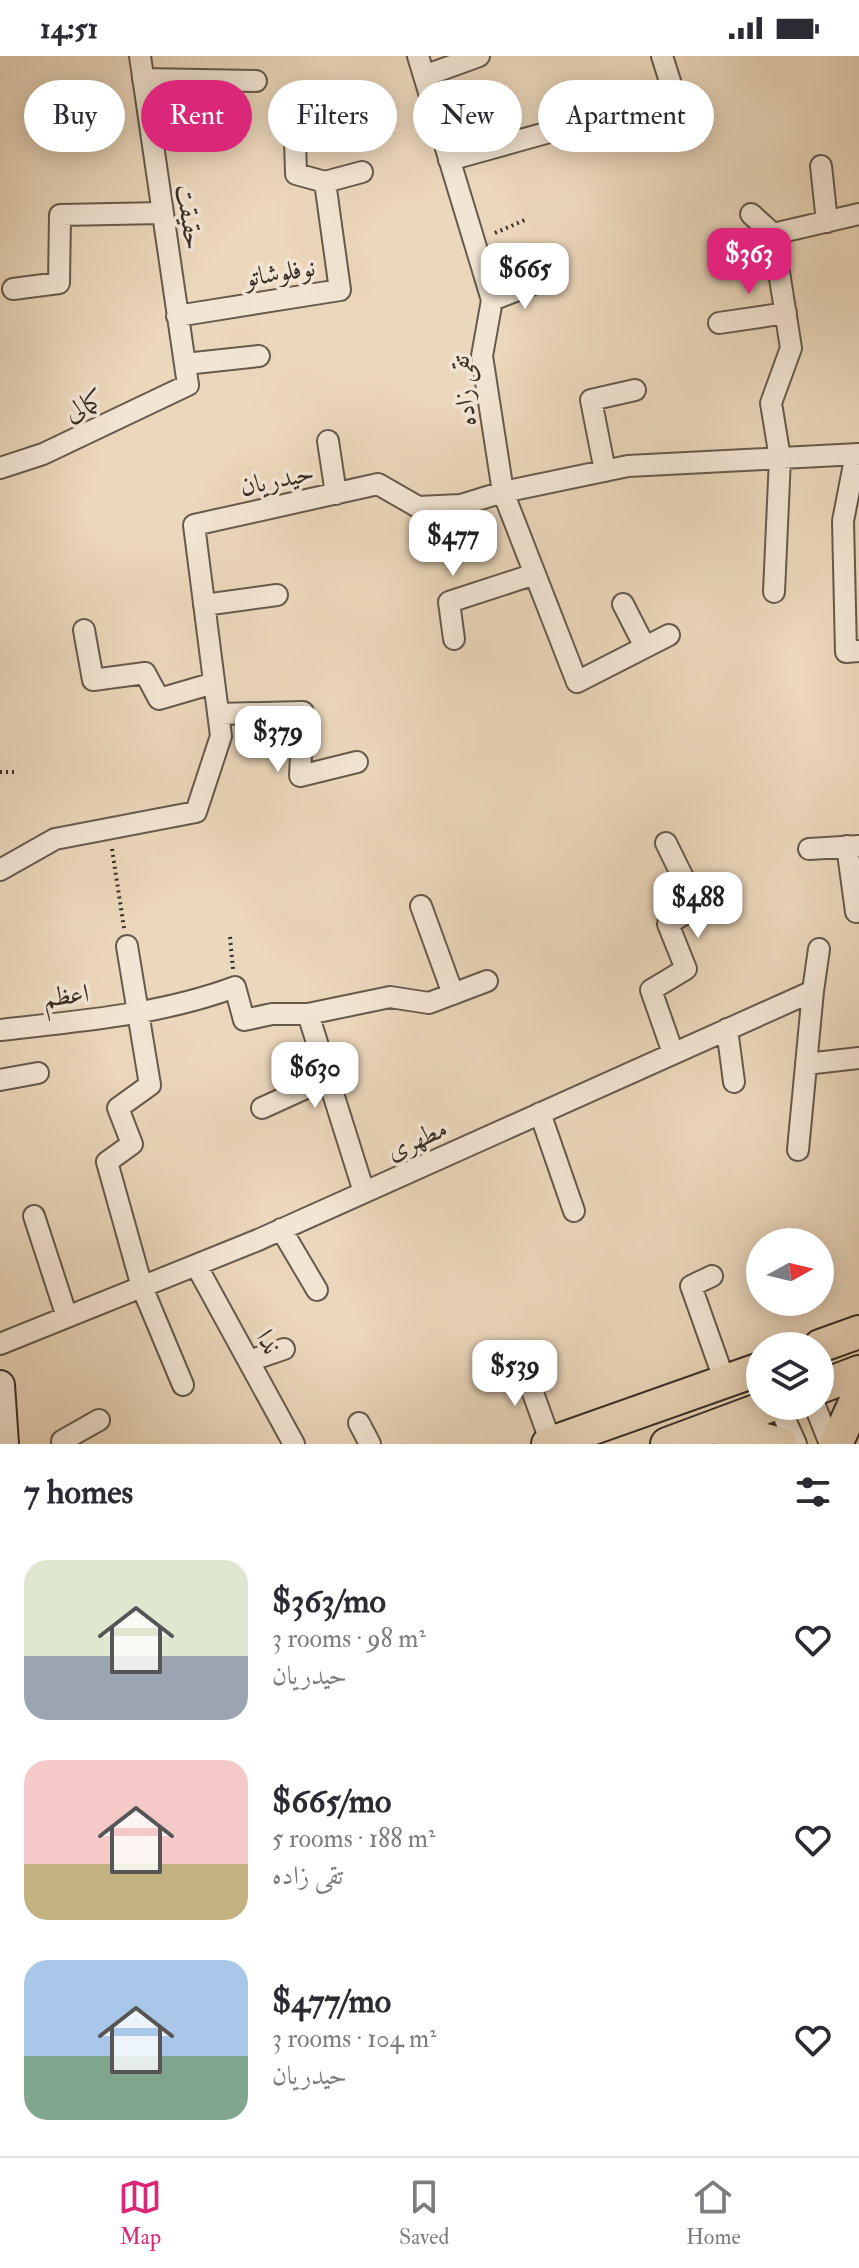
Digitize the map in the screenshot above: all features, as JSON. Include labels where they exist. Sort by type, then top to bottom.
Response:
[{"type":"main road","points":[[834,1341],[859,1332]]},
{"type":"main road","points":[[834,1382],[859,1372]]},
{"type":"main road","points":[[549,1444],[746,1374]]},
{"type":"main road","points":[[0,1385],[4,1444]]},
{"type":"main road","points":[[833,1444],[859,1394]]},
{"type":"main road","points":[[667,1444],[746,1415]]},
{"type":"main road","points":[[714,1427],[781,1444]]},
{"type":"street","name":"حقیقت","points":[[140,56],[186,374]]},
{"type":"street","points":[[421,66],[479,56]]},
{"type":"street","points":[[449,160],[675,97],[662,56]]},
{"type":"street","name":"تقی زاده","points":[[421,66],[492,300],[482,356],[503,492],[577,682],[645,647]]},
{"type":"street","points":[[143,79],[256,81]]},
{"type":"street","points":[[295,152],[296,174],[325,182],[362,172]]},
{"type":"street","points":[[821,166],[827,222]]},
{"type":"street","name":"نوفلوشاتو","points":[[177,316],[340,290],[325,182]]},
{"type":"street","points":[[13,289],[59,283],[60,215],[162,213]]},
{"type":"street","points":[[751,214],[773,234],[791,348],[771,403],[780,458],[774,592]]},
{"type":"street","points":[[773,234],[859,214]]},
{"type":"street","points":[[492,300],[541,281]]},
{"type":"street","points":[[719,323],[786,313]]},
{"type":"street","name":"کمالی","points":[[0,468],[43,454],[186,374],[259,356]]},
{"type":"street","points":[[605,471],[591,400],[635,390]]},
{"type":"street","points":[[328,441],[336,494]]},
{"type":"street","points":[[858,454],[851,522],[846,652],[859,651]]},
{"type":"street","name":"حیدریان","points":[[0,870],[55,839],[196,812],[221,736],[194,525],[378,484],[418,507],[461,505],[503,492],[628,466],[858,454]]},
{"type":"street","points":[[454,639],[449,602],[535,574]]},
{"type":"street","points":[[204,605],[277,595]]},
{"type":"street","points":[[623,604],[645,647],[669,635]]},
{"type":"street","points":[[84,630],[93,680],[145,673],[159,699],[214,683]]},
{"type":"street","points":[[218,714],[303,712],[300,776],[357,762]]},
{"type":"street","points":[[666,843],[697,906],[668,924],[686,969],[651,990],[673,1053]]},
{"type":"street","points":[[809,849],[853,846],[856,912]]},
{"type":"street","points":[[421,906],[453,994]]},
{"type":"street","points":[[127,946],[150,1085],[118,1108],[132,1144],[107,1162],[142,1287],[183,1385]]},
{"type":"street","points":[[798,1150],[819,949]]},
{"type":"street","points":[[235,987],[244,1020],[272,1014],[308,1014],[390,997],[429,1003],[487,981]]},
{"type":"street","name":"اعظم","points":[[0,1030],[138,1013],[202,1000],[235,987]]},
{"type":"street","name":"مطهری","points":[[0,1344],[281,1229],[813,991]]},
{"type":"street","points":[[308,1014],[364,1192]]},
{"type":"street","points":[[727,1029],[734,1082]]},
{"type":"street","points":[[806,1064],[859,1058]]},
{"type":"street","points":[[0,1080],[38,1073]]},
{"type":"street","points":[[262,1108],[328,1078]]},
{"type":"street","points":[[540,1113],[574,1211]]},
{"type":"street","points":[[34,1216],[67,1317]]},
{"type":"street","points":[[281,1229],[317,1290]]},
{"type":"street","name":"ندا","points":[[196,1265],[294,1444]]},
{"type":"street","points":[[712,1276],[691,1286],[725,1382]]},
{"type":"street","points":[[249,1361],[284,1349]]},
{"type":"street","points":[[520,1357],[549,1444]]},
{"type":"street","points":[[64,1444],[62,1441],[99,1420]]},
{"type":"street","points":[[785,1420],[796,1444]]},
{"type":"street","points":[[822,1420],[833,1444]]},
{"type":"street","points":[[359,1423],[370,1444]]},
{"type":"path","points":[[474,241],[527,219]]},
{"type":"path","points":[[0,772],[18,772]]},
{"type":"path","points":[[108,829],[127,946]]},
{"type":"path","points":[[230,937],[235,987]]}]
